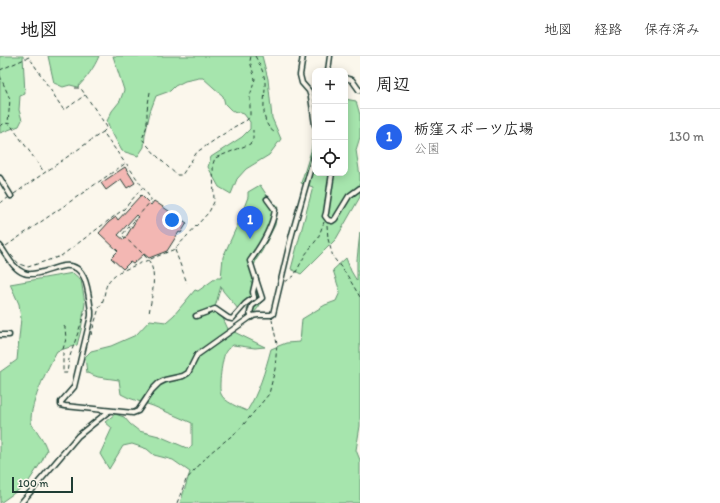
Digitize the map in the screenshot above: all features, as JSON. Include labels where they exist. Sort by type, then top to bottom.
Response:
[{"type":"street","points":[[303,56],[300,75],[302,83],[309,91],[312,104]]},
{"type":"street","points":[[328,68],[330,56]]},
{"type":"street","points":[[348,79],[352,80],[360,90]]},
{"type":"street","points":[[1,247],[14,266],[24,273],[33,274],[69,266],[78,269],[83,274],[91,316],[74,387],[60,402],[61,405],[129,413],[138,411],[152,390],[159,383],[188,374],[197,355],[252,317],[258,315],[271,315],[274,311],[292,234],[312,164]]},
{"type":"street","points":[[332,176],[325,216],[328,220],[332,221],[335,219],[349,196],[360,188]]},
{"type":"street","points":[[0,178],[11,196]]},
{"type":"street","points":[[252,317],[250,310],[256,302],[262,298],[250,262],[269,229],[275,210],[267,200]]},
{"type":"street","points":[[256,279],[254,297],[256,302]]},
{"type":"street","points":[[196,316],[215,309],[232,319],[245,304],[254,297]]},
{"type":"street","points":[[0,336],[9,335]]},
{"type":"street","points":[[21,503],[78,436],[109,411]]},
{"type":"path","points":[[150,92],[147,110],[147,126],[142,139],[155,155],[171,170],[177,175],[182,175],[198,152],[234,127],[247,120],[250,116],[250,96],[255,78],[250,61],[252,56]]},
{"type":"path","points":[[255,56],[262,70],[265,83],[263,100],[264,116],[268,126],[274,132]]},
{"type":"path","points":[[0,70],[28,57],[63,109],[66,109],[85,95]]},
{"type":"path","points":[[0,76],[10,99],[8,124]]},
{"type":"path","points":[[0,203],[106,129],[107,127],[80,88],[75,88]]},
{"type":"path","points":[[0,126],[5,123],[10,124],[44,173]]},
{"type":"path","points":[[91,336],[106,285],[112,277],[119,272],[175,249],[212,207],[214,202],[213,164],[215,158],[250,144],[253,139],[253,130]]},
{"type":"path","points":[[103,132],[151,201],[122,235],[148,260],[152,267],[153,288],[149,314]]},
{"type":"path","points":[[1,247],[126,163]]},
{"type":"path","points":[[9,253],[19,264],[28,267],[61,256],[124,209],[142,187]]},
{"type":"path","points":[[280,287],[294,276],[305,255],[317,241],[324,221],[328,220]]},
{"type":"path","points":[[328,220],[328,239],[333,257],[347,275],[360,297]]},
{"type":"path","points":[[175,249],[187,283]]},
{"type":"path","points":[[63,326],[65,327],[66,340],[63,349],[63,373],[67,373],[69,359],[87,308]]},
{"type":"path","points":[[177,503],[186,480],[210,453],[239,430],[269,394],[275,369],[277,344],[271,315]]},
{"type":"green space","points":[[0,56],[23,56],[25,94],[20,96],[19,110],[22,120],[19,126],[0,133]]},
{"type":"green space","points":[[48,56],[99,56],[90,72],[78,87],[70,85],[63,87],[54,83]]},
{"type":"green space","points":[[113,56],[262,56],[268,79],[272,118],[281,139],[269,155],[246,169],[237,179],[231,194],[219,187],[208,167],[211,157],[242,137],[250,129],[250,122],[244,114],[231,110],[225,104],[223,96],[203,78],[199,78],[185,81],[175,86],[170,91],[156,96],[150,112],[144,147],[138,156],[122,151],[107,121],[112,111],[120,101],[124,90]]},
{"type":"green space","points":[[348,100],[356,101],[360,115],[360,137],[356,150],[360,176],[360,197],[336,239],[301,274],[291,269],[313,187],[301,183],[312,146],[312,176],[348,176]]},
{"type":"green space","points":[[260,185],[270,200],[278,206],[275,225],[254,266],[264,298],[256,311],[248,317],[247,309],[251,302],[239,310],[223,291],[221,286],[215,307],[221,314],[228,329],[265,347],[255,348],[233,345],[227,350],[223,360],[220,391],[225,400],[247,411],[258,389],[271,349],[286,343],[300,342],[302,319],[325,305],[336,301],[340,292],[333,270],[346,258],[357,281],[357,260],[360,232],[360,426],[356,450],[360,460],[360,503],[180,503],[190,472],[173,460],[154,455],[147,449],[132,444],[123,446],[109,469],[100,454],[112,428],[105,422],[115,414],[124,417],[139,431],[159,436],[189,449],[192,445],[192,423],[121,394],[119,380],[98,377],[87,373],[85,357],[91,351],[111,346],[136,335],[150,320],[166,322],[174,315],[195,290],[198,291],[216,278],[221,278],[223,257],[237,226],[248,197],[248,192]]},
{"type":"green space","points":[[73,273],[81,280],[85,303],[77,345],[57,351],[39,388],[32,410],[32,425],[42,439],[47,450],[42,461],[27,484],[0,503],[0,372],[17,360],[21,318],[19,304],[10,284]]},
{"type":"building","points":[[125,167],[135,183],[127,188],[121,179],[106,190],[101,183]]},
{"type":"building","points":[[141,195],[151,205],[154,201],[187,223],[181,233],[179,232],[167,251],[149,258],[144,254],[133,264],[130,262],[123,269],[111,258],[118,251],[99,233],[116,217],[118,220]],"holes":[[[136,215],[138,217],[124,240],[118,235]]]},
{"type":"place","name":"栃窪スポーツ広場","points":[[250,239]]}]
